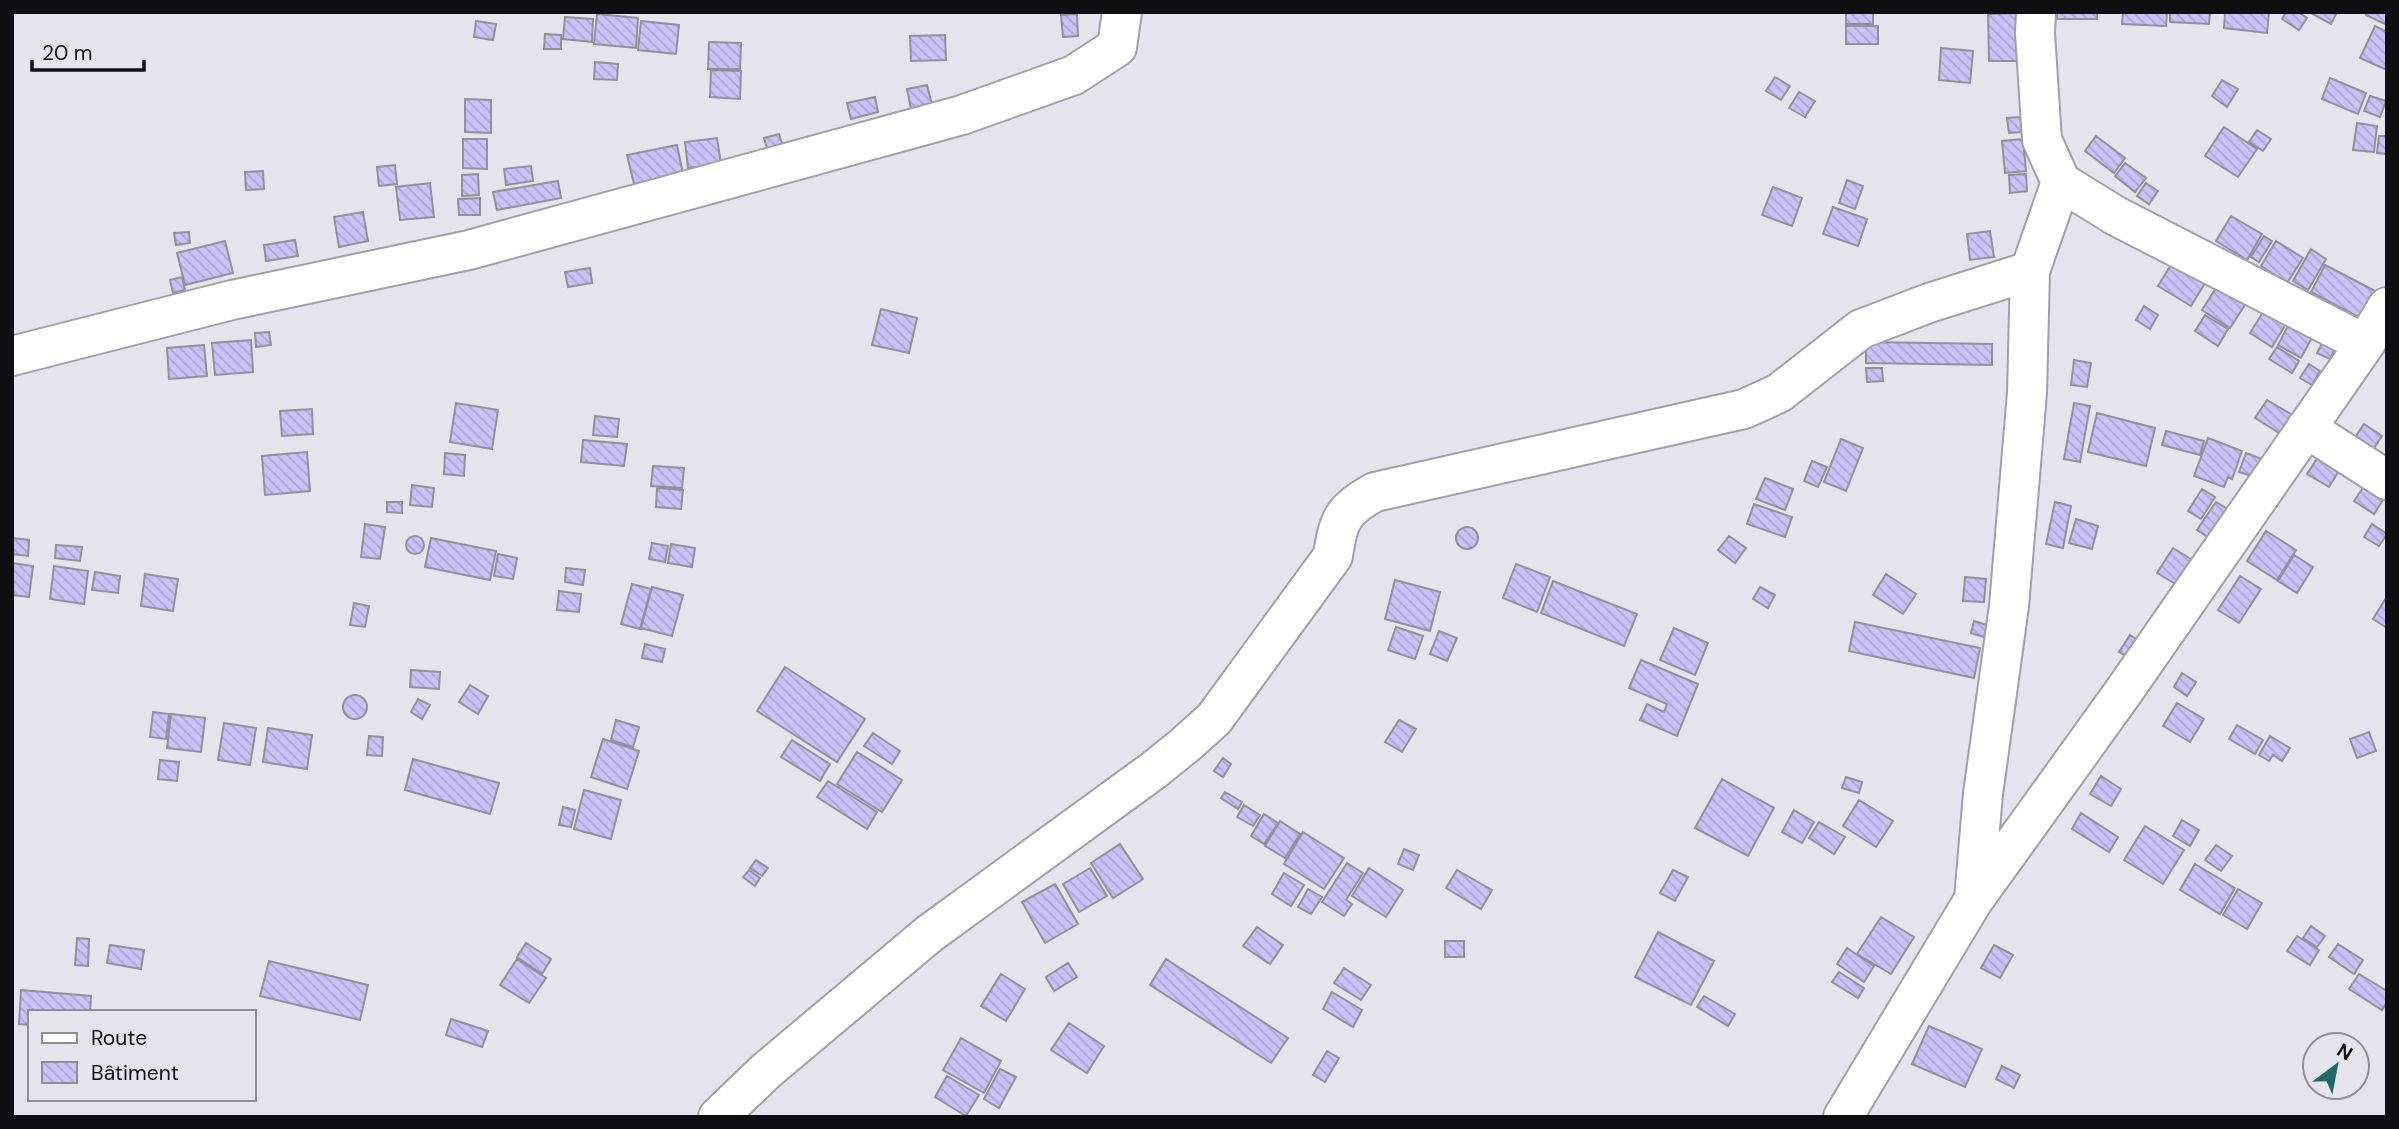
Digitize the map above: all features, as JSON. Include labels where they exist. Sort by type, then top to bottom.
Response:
[{"type":"street","points":[[12,356],[232,300],[469,250],[962,115],[1074,75],[1117,47],[1122,12]]},
{"type":"street","points":[[2036,12],[2042,140],[2061,182],[2116,216],[2365,344]]},
{"type":"street","points":[[1973,901],[1983,794],[2010,593],[2027,393],[2030,271],[2061,182]]},
{"type":"street","points":[[718,1117],[766,1071],[929,934],[1154,771],[1214,719],[1333,556],[1337,530],[1354,504],[1375,492],[1744,409],[1779,393],[1861,329],[1928,303],[2030,271]]},
{"type":"street","points":[[1843,1117],[1973,901],[2124,691],[2365,344],[2387,307]]},
{"type":"street","points":[[2306,428],[2387,480]]},
{"type":"building","points":[[1846,12],[1873,12],[1873,24],[1846,24]]},
{"type":"building","points":[[2057,12],[2097,12],[2097,19],[2057,19]]},
{"type":"building","points":[[2123,12],[2167,12],[2166,26],[2122,24]]},
{"type":"building","points":[[2170,12],[2210,12],[2209,24],[2170,22]]},
{"type":"building","points":[[2225,12],[2269,12],[2267,33],[2224,28]]},
{"type":"building","points":[[2286,12],[2298,12],[2307,18],[2299,30],[2282,19]]},
{"type":"building","points":[[2309,12],[2337,12],[2331,24]]},
{"type":"building","points":[[2367,12],[2387,12],[2387,25],[2366,15]]},
{"type":"building","points":[[2019,13],[2020,61],[1989,61],[1988,14]]},
{"type":"building","points":[[597,14],[638,18],[636,48],[594,44]]},
{"type":"building","points":[[1077,14],[1078,36],[1063,37],[1061,15]]},
{"type":"building","points":[[565,17],[593,19],[592,42],[563,39]]},
{"type":"building","points":[[476,21],[496,24],[493,40],[474,37]]},
{"type":"building","points":[[641,21],[679,25],[676,54],[638,50]]},
{"type":"building","points":[[1846,26],[1878,26],[1878,44],[1846,44]]},
{"type":"building","points":[[2375,26],[2387,32],[2387,70],[2360,58]]},
{"type":"building","points":[[545,34],[561,35],[561,49],[544,49]]},
{"type":"building","points":[[945,35],[946,60],[911,61],[910,36]]},
{"type":"building","points":[[709,42],[741,43],[740,69],[708,69]]},
{"type":"building","points":[[1941,48],[1973,51],[1970,83],[1939,80]]},
{"type":"building","points":[[595,62],[618,64],[617,80],[594,79]]},
{"type":"building","points":[[711,70],[741,71],[740,99],[710,97]]},
{"type":"building","points":[[1775,77],[1790,86],[1781,100],[1766,91]]},
{"type":"building","points":[[2330,78],[2366,93],[2358,114],[2322,99]]},
{"type":"building","points":[[2222,80],[2238,89],[2227,107],[2212,96]]},
{"type":"building","points":[[927,85],[932,105],[911,109],[907,89]]},
{"type":"building","points":[[1799,92],[1815,101],[1805,117],[1789,108]]},
{"type":"building","points":[[2370,96],[2386,101],[2380,117],[2364,111]]},
{"type":"building","points":[[875,97],[878,112],[851,119],[847,103]]},
{"type":"building","points":[[465,99],[491,100],[491,133],[465,132]]},
{"type":"building","points":[[2021,117],[2022,132],[2009,133],[2007,118]]},
{"type":"building","points":[[2357,123],[2377,126],[2374,152],[2353,150]]},
{"type":"building","points":[[2224,127],[2257,149],[2238,177],[2205,156]]},
{"type":"building","points":[[2257,130],[2271,139],[2263,151],[2249,142]]},
{"type":"building","points":[[779,134],[783,146],[768,151],[764,138]]},
{"type":"building","points":[[2096,136],[2125,158],[2114,173],[2085,151]]},
{"type":"building","points":[[2379,136],[2387,136],[2387,154],[2377,153]]},
{"type":"building","points":[[717,138],[721,164],[688,168],[685,142]]},
{"type":"building","points":[[463,139],[487,139],[487,169],[463,168]]},
{"type":"building","points":[[2023,139],[2026,171],[2005,173],[2002,141]]},
{"type":"building","points":[[677,145],[683,174],[634,184],[627,155]]},
{"type":"building","points":[[2125,163],[2146,178],[2135,192],[2115,176]]},
{"type":"building","points":[[395,165],[397,184],[379,186],[377,167]]},
{"type":"building","points":[[531,166],[533,181],[506,185],[504,169]]},
{"type":"building","points":[[263,171],[264,189],[246,190],[245,172]]},
{"type":"building","points":[[478,174],[479,195],[462,196],[462,175]]},
{"type":"building","points":[[2026,174],[2027,191],[2010,193],[2009,175]]},
{"type":"building","points":[[1847,180],[1863,186],[1855,209],[1839,203]]},
{"type":"building","points":[[558,181],[561,198],[497,210],[493,192]]},
{"type":"building","points":[[430,183],[434,217],[400,220],[396,187]]},
{"type":"building","points":[[2146,183],[2158,191],[2149,204],[2137,196]]},
{"type":"building","points":[[1773,187],[1802,198],[1792,226],[1762,215]]},
{"type":"building","points":[[480,198],[480,215],[459,215],[458,199]]},
{"type":"building","points":[[1833,207],[1867,219],[1858,246],[1823,234]]},
{"type":"building","points":[[363,212],[368,241],[339,247],[334,217]]},
{"type":"building","points":[[2231,216],[2262,234],[2247,260],[2216,241]]},
{"type":"building","points":[[1990,231],[1994,257],[1970,260],[1967,234]]},
{"type":"building","points":[[189,232],[190,243],[176,245],[174,233]]},
{"type":"building","points":[[2264,236],[2272,241],[2259,262],[2251,257]]},
{"type":"building","points":[[295,240],[298,256],[266,261],[264,245]]},
{"type":"building","points":[[225,241],[233,273],[185,285],[177,253]]},
{"type":"building","points":[[2276,241],[2303,258],[2287,283],[2261,266]]},
{"type":"building","points":[[2311,249],[2326,259],[2308,290],[2293,281]]},
{"type":"building","points":[[2174,260],[2207,280],[2191,306],[2158,286]]},
{"type":"building","points":[[2325,265],[2381,294],[2366,321],[2311,292]]},
{"type":"building","points":[[590,268],[592,283],[568,287],[565,272]]},
{"type":"building","points":[[182,277],[185,290],[173,293],[170,280]]},
{"type":"building","points":[[2220,282],[2248,300],[2230,328],[2202,310]]},
{"type":"building","points":[[2144,306],[2158,315],[2150,329],[2136,320]]},
{"type":"building","points":[[881,309],[917,318],[909,353],[872,345]]},
{"type":"building","points":[[2265,309],[2287,322],[2272,347],[2250,333]]},
{"type":"building","points":[[2205,315],[2228,329],[2218,346],[2195,331]]},
{"type":"building","points":[[2290,322],[2314,334],[2301,358],[2278,345]]},
{"type":"building","points":[[269,332],[271,345],[256,347],[255,333]]},
{"type":"building","points":[[2326,336],[2338,342],[2330,359],[2317,353]]},
{"type":"building","points":[[251,340],[253,372],[215,375],[212,343]]},
{"type":"building","points":[[1866,342],[1992,344],[1992,365],[1866,363]]},
{"type":"building","points":[[204,345],[207,376],[169,379],[167,348]]},
{"type":"building","points":[[2277,347],[2299,361],[2292,373],[2269,359]]},
{"type":"building","points":[[2074,360],[2091,363],[2087,387],[2071,385]]},
{"type":"building","points":[[2309,364],[2320,371],[2312,385],[2300,378]]},
{"type":"building","points":[[1866,368],[1882,368],[1883,381],[1867,382]]},
{"type":"building","points":[[2267,400],[2296,417],[2284,436],[2255,418]]},
{"type":"building","points":[[456,403],[498,410],[492,449],[450,442]]},
{"type":"building","points":[[2074,403],[2090,406],[2080,462],[2064,459]]},
{"type":"building","points":[[312,409],[313,434],[282,436],[280,411]]},
{"type":"building","points":[[2097,413],[2155,428],[2146,466],[2088,452]]},
{"type":"building","points":[[595,416],[619,419],[617,437],[593,435]]},
{"type":"building","points":[[2364,424],[2382,436],[2372,451],[2354,439]]},
{"type":"building","points":[[2166,431],[2204,441],[2200,455],[2162,445]]},
{"type":"building","points":[[2208,438],[2242,451],[2232,479],[2228,477],[2224,487],[2194,476]]},
{"type":"building","points":[[1841,439],[1863,448],[1846,491],[1824,482]]},
{"type":"building","points":[[583,440],[627,444],[624,466],[581,462]]},
{"type":"building","points":[[2322,451],[2343,464],[2329,487],[2307,474]]},
{"type":"building","points":[[307,452],[310,491],[265,495],[262,456]]},
{"type":"building","points":[[445,453],[465,455],[464,476],[444,474]]},
{"type":"building","points":[[2246,453],[2262,459],[2256,477],[2239,472]]},
{"type":"building","points":[[1812,461],[1827,467],[1818,487],[1804,481]]},
{"type":"building","points":[[653,466],[684,468],[682,488],[651,486]]},
{"type":"building","points":[[2371,476],[2387,494],[2374,514],[2354,501]]},
{"type":"building","points":[[1765,478],[1793,489],[1785,510],[1756,499]]},
{"type":"building","points":[[412,485],[434,488],[432,507],[410,505]]},
{"type":"building","points":[[657,488],[683,490],[681,509],[656,507]]},
{"type":"building","points":[[2202,489],[2215,497],[2201,519],[2188,511]]},
{"type":"building","points":[[387,502],[402,502],[402,513],[387,512]]},
{"type":"building","points":[[2055,502],[2071,506],[2063,548],[2046,544]]},
{"type":"building","points":[[2216,502],[2233,512],[2214,541],[2197,530]]},
{"type":"building","points":[[1754,504],[1792,517],[1785,537],[1747,524]]},
{"type":"building","points":[[2076,519],[2098,526],[2092,549],[2069,543]]},
{"type":"building","points":[[365,524],[385,527],[380,559],[361,557]]},
{"type":"building","points":[[2372,524],[2387,534],[2379,546],[2364,537]]},
{"type":"building","points":[[1467,527],[1475,530],[1478,538],[1475,546],[1467,549],[1459,546],[1456,538],[1459,530]]},
{"type":"building","points":[[2266,531],[2296,550],[2277,580],[2247,561]]},
{"type":"building","points":[[415,536],[421,539],[424,545],[421,551],[415,554],[409,551],[406,545],[409,539]]},
{"type":"building","points":[[1729,536],[1746,548],[1735,563],[1718,550]]},
{"type":"building","points":[[12,538],[29,540],[28,556],[12,554]]},
{"type":"building","points":[[431,538],[496,551],[490,580],[425,567]]},
{"type":"building","points":[[652,543],[668,546],[665,562],[649,559]]},
{"type":"building","points":[[671,544],[695,548],[692,567],[668,563]]},
{"type":"building","points":[[56,545],[82,547],[80,561],[55,558]]},
{"type":"building","points":[[2173,548],[2199,564],[2184,589],[2157,573]]},
{"type":"building","points":[[498,554],[517,558],[513,579],[494,576]]},
{"type":"building","points":[[2294,555],[2313,567],[2297,593],[2278,581]]},
{"type":"building","points":[[12,563],[33,566],[29,597],[12,595]]},
{"type":"building","points":[[1516,564],[1550,577],[1537,612],[1503,598]]},
{"type":"building","points":[[54,566],[88,571],[84,604],[50,599]]},
{"type":"building","points":[[566,568],[585,570],[583,585],[565,582]]},
{"type":"building","points":[[95,572],[120,576],[118,593],[92,590]]},
{"type":"building","points":[[145,574],[178,579],[173,611],[141,606]]},
{"type":"building","points":[[1886,574],[1916,594],[1903,614],[1873,595]]},
{"type":"building","points":[[2240,576],[2261,589],[2239,623],[2218,610]]},
{"type":"building","points":[[1965,577],[1986,579],[1984,602],[1963,601]]},
{"type":"building","points":[[1395,580],[1440,592],[1430,631],[1385,619]]},
{"type":"building","points":[[1553,581],[1637,614],[1624,646],[1541,613]]},
{"type":"building","points":[[632,584],[651,589],[640,629],[621,624]]},
{"type":"building","points":[[652,587],[683,595],[672,636],[641,628]]},
{"type":"building","points":[[1760,587],[1775,595],[1768,608],[1753,599]]},
{"type":"building","points":[[559,591],[581,594],[579,612],[557,610]]},
{"type":"building","points":[[2387,599],[2387,628],[2373,619]]},
{"type":"building","points":[[354,603],[369,606],[365,627],[350,625]]},
{"type":"building","points":[[1974,621],[1987,625],[1984,637],[1971,633]]},
{"type":"building","points":[[1855,622],[1980,648],[1974,678],[1849,651]]},
{"type":"building","points":[[1396,627],[1423,636],[1415,659],[1388,650]]},
{"type":"building","points":[[1674,628],[1708,643],[1695,675],[1660,660]]},
{"type":"building","points":[[1439,631],[1457,638],[1447,661],[1430,654]]},
{"type":"building","points":[[2130,635],[2145,645],[2134,661],[2119,652]]},
{"type":"building","points":[[645,644],[665,649],[662,662],[642,658]]},
{"type":"building","points":[[1641,660],[1698,684],[1677,736],[1640,720],[1647,704],[1664,712],[1667,704],[1629,688]]},
{"type":"building","points":[[785,667],[865,719],[837,762],[757,711]]},
{"type":"building","points":[[411,670],[440,672],[439,689],[410,687]]},
{"type":"building","points":[[2182,673],[2196,682],[2187,696],[2174,687]]},
{"type":"building","points":[[470,685],[488,696],[478,714],[459,702]]},
{"type":"building","points":[[355,695],[363,699],[367,707],[363,715],[355,719],[347,715],[343,707],[347,699]]},
{"type":"building","points":[[418,699],[430,705],[422,719],[411,712]]},
{"type":"building","points":[[2177,703],[2204,719],[2190,742],[2163,726]]},
{"type":"building","points":[[153,712],[169,714],[166,739],[150,737]]},
{"type":"building","points":[[171,714],[205,718],[201,752],[167,748]]},
{"type":"building","points":[[616,720],[639,727],[633,747],[611,740]]},
{"type":"building","points":[[1399,720],[1416,729],[1402,752],[1385,742]]},
{"type":"building","points":[[224,723],[256,728],[250,765],[218,760]]},
{"type":"building","points":[[2237,725],[2263,740],[2255,754],[2229,739]]},
{"type":"building","points":[[268,728],[312,735],[307,769],[263,762]]},
{"type":"building","points":[[2369,732],[2376,751],[2357,758],[2350,739]]},
{"type":"building","points":[[873,733],[900,751],[892,764],[864,746]]},
{"type":"building","points":[[369,736],[383,737],[382,756],[367,755]]},
{"type":"building","points":[[2270,736],[2290,748],[2282,761],[2273,755],[2269,761],[2259,755]]},
{"type":"building","points":[[603,739],[639,751],[627,789],[591,777]]},
{"type":"building","points":[[792,740],[830,764],[820,781],[781,757]]},
{"type":"building","points":[[857,752],[902,780],[882,812],[837,784]]},
{"type":"building","points":[[1223,758],[1231,764],[1223,777],[1214,771]]},
{"type":"building","points":[[413,759],[499,783],[490,814],[405,790]]},
{"type":"building","points":[[160,760],[179,762],[177,781],[158,779]]},
{"type":"building","points":[[2101,776],[2121,789],[2111,806],[2090,794]]},
{"type":"building","points":[[1846,777],[1862,782],[1859,793],[1842,788]]},
{"type":"building","points":[[1722,779],[1774,808],[1748,856],[1695,828]]},
{"type":"building","points":[[828,781],[877,812],[867,829],[817,797]]},
{"type":"building","points":[[584,790],[621,800],[611,839],[574,829]]},
{"type":"building","points":[[1225,792],[1242,802],[1238,809],[1221,798]]},
{"type":"building","points":[[1859,800],[1893,821],[1876,847],[1843,826]]},
{"type":"building","points":[[1244,805],[1260,815],[1253,826],[1237,817]]},
{"type":"building","points":[[563,807],[575,810],[571,827],[559,825]]},
{"type":"building","points":[[1794,810],[1814,822],[1802,843],[1782,832]]},
{"type":"building","points":[[2081,813],[2118,837],[2109,852],[2072,829]]},
{"type":"building","points":[[1264,814],[1278,823],[1264,844],[1251,836]]},
{"type":"building","points":[[2182,820],[2199,830],[2190,846],[2173,836]]},
{"type":"building","points":[[1280,821],[1300,834],[1285,858],[1265,846]]},
{"type":"building","points":[[1819,822],[1845,837],[1834,854],[1809,838]]},
{"type":"building","points":[[2145,826],[2184,850],[2163,884],[2124,860]]},
{"type":"building","points":[[1303,832],[1344,858],[1324,889],[1284,864]]},
{"type":"building","points":[[1120,844],[1143,879],[1113,898],[1091,863]]},
{"type":"building","points":[[2216,845],[2232,856],[2221,871],[2205,860]]},
{"type":"building","points":[[1404,849],[1419,855],[1413,870],[1398,864]]},
{"type":"building","points":[[756,860],[768,868],[762,876],[750,868]]},
{"type":"building","points":[[1347,863],[1363,873],[1346,900],[1352,904],[1344,916],[1322,902]]},
{"type":"building","points":[[2195,864],[2235,888],[2220,914],[2180,890]]},
{"type":"building","points":[[1090,868],[1107,896],[1079,912],[1063,884]]},
{"type":"building","points":[[1369,868],[1403,890],[1386,917],[1352,896]]},
{"type":"building","points":[[749,870],[760,878],[755,886],[743,877]]},
{"type":"building","points":[[1457,870],[1492,890],[1481,909],[1446,888]]},
{"type":"building","points":[[1673,870],[1688,877],[1675,901],[1660,893]]},
{"type":"building","points":[[1284,873],[1304,885],[1291,906],[1272,894]]},
{"type":"building","points":[[1055,884],[1078,924],[1045,943],[1022,902]]},
{"type":"building","points":[[1308,889],[1322,897],[1311,914],[1298,907]]},
{"type":"building","points":[[2238,889],[2262,903],[2247,929],[2223,915]]},
{"type":"building","points":[[1881,917],[1914,937],[1891,974],[1857,954]]},
{"type":"building","points":[[2311,926],[2325,936],[2317,947],[2303,938]]},
{"type":"building","points":[[1257,927],[1283,945],[1270,964],[1243,946]]},
{"type":"building","points":[[1658,932],[1714,961],[1691,1005],[1635,977]]},
{"type":"building","points":[[2297,936],[2319,950],[2310,965],[2287,951]]},
{"type":"building","points":[[77,938],[89,939],[88,966],[75,965]]},
{"type":"building","points":[[1445,941],[1464,941],[1464,957],[1445,957]]},
{"type":"building","points":[[526,943],[551,959],[542,974],[517,957]]},
{"type":"building","points":[[2338,944],[2363,960],[2354,974],[2329,957]]},
{"type":"building","points":[[110,945],[144,950],[141,969],[107,963]]},
{"type":"building","points":[[1994,945],[2013,955],[2000,978],[1981,968]]},
{"type":"building","points":[[1847,948],[1874,966],[1864,982],[1837,964]]},
{"type":"building","points":[[517,959],[546,978],[529,1003],[500,985]]},
{"type":"building","points":[[1166,959],[1288,1038],[1271,1063],[1150,985]]},
{"type":"building","points":[[269,961],[368,985],[360,1020],[260,996]]},
{"type":"building","points":[[1068,963],[1077,977],[1054,991],[1046,977]]},
{"type":"building","points":[[1344,968],[1371,985],[1361,1000],[1334,983]]},
{"type":"building","points":[[1839,972],[1864,988],[1858,998],[1832,982]]},
{"type":"building","points":[[1001,974],[1025,989],[1006,1021],[981,1006]]},
{"type":"building","points":[[2359,974],[2387,991],[2387,1002],[2382,1010],[2349,989]]},
{"type":"building","points":[[21,990],[91,996],[90,1010],[28,1010],[28,1025],[19,1024]]},
{"type":"building","points":[[1332,992],[1362,1010],[1353,1027],[1323,1009]]},
{"type":"building","points":[[1704,996],[1735,1014],[1728,1026],[1697,1007]]},
{"type":"building","points":[[451,1019],[488,1031],[482,1047],[446,1035]]},
{"type":"building","points":[[1069,1023],[1104,1046],[1087,1073],[1051,1050]]},
{"type":"building","points":[[1929,1026],[1982,1049],[1965,1087],[1912,1064]]},
{"type":"building","points":[[961,1038],[1001,1061],[984,1093],[943,1070]]},
{"type":"building","points":[[1327,1051],[1339,1058],[1325,1082],[1313,1075]]},
{"type":"building","points":[[2002,1066],[2020,1075],[2014,1088],[1996,1079]]},
{"type":"building","points":[[1000,1069],[1016,1077],[999,1108],[984,1099]]},
{"type":"building","points":[[947,1076],[979,1095],[966,1116],[935,1097]]}]
